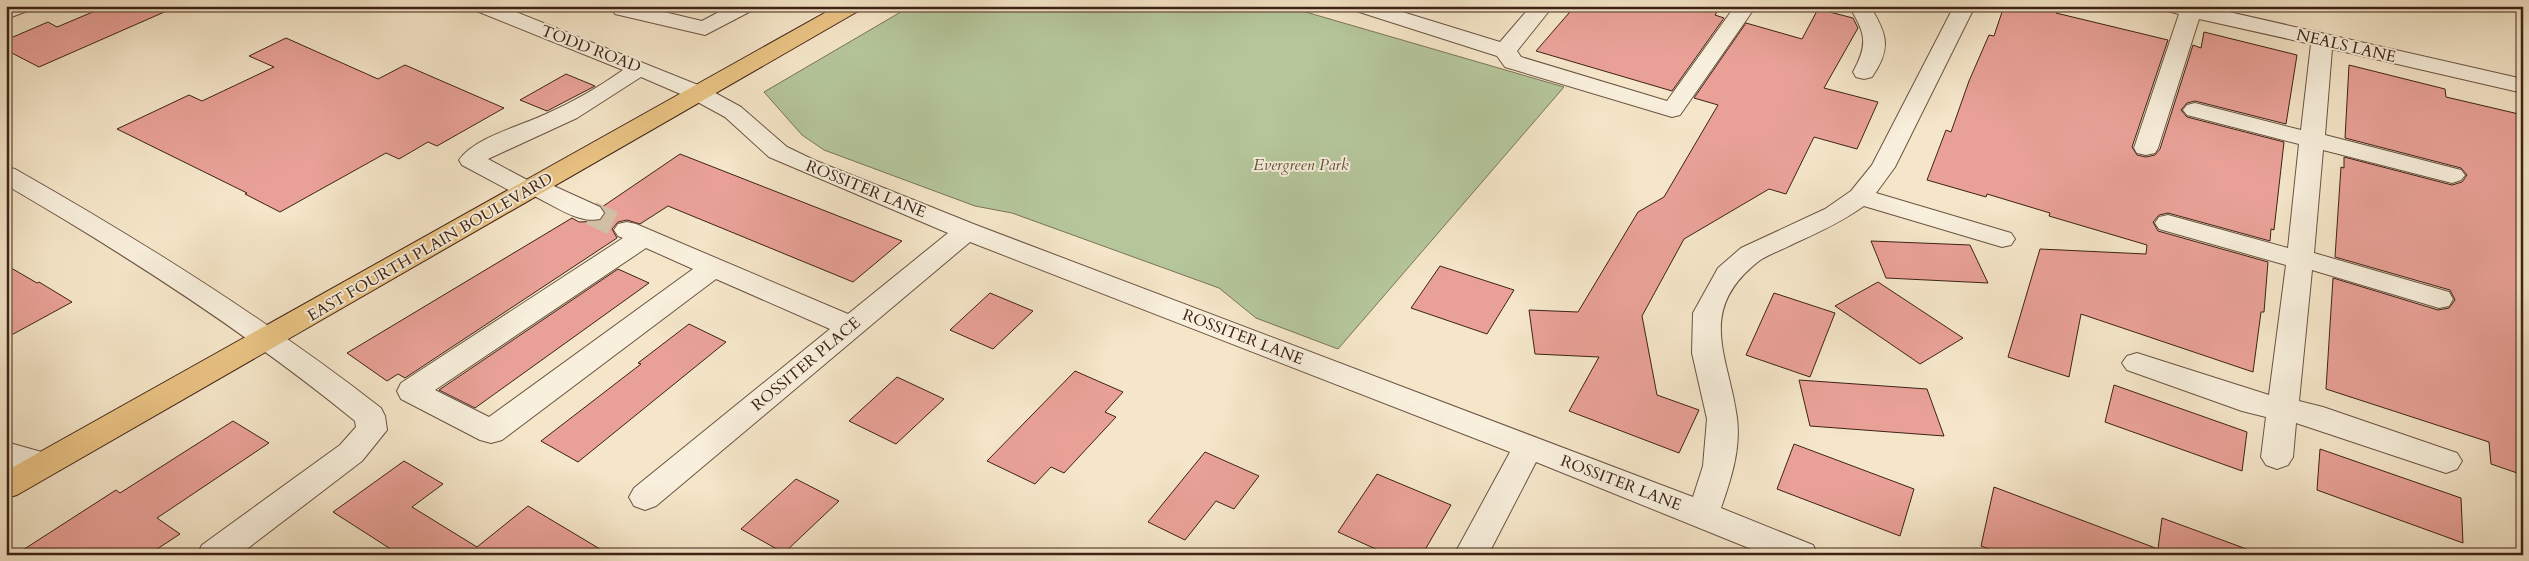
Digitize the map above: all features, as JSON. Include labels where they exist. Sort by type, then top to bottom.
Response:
[{"type":"main road","name":"EAST FOURTH PLAIN BOULEVARD","points":[[6,486],[853,6]]},
{"type":"street","points":[[6,13],[23,6]]},
{"type":"street","name":"TODD ROAD","points":[[481,6],[700,94]]},
{"type":"street","points":[[623,9],[705,28],[746,6]]},
{"type":"street","points":[[1360,6],[1505,51],[1513,62],[1672,110],[1746,6]]},
{"type":"street","points":[[1505,51],[1543,6]]},
{"type":"street","points":[[1859,6],[1876,38],[1874,55],[1864,72]]},
{"type":"street","points":[[1703,514],[1719,466],[1722,419],[1707,353],[1707,313],[1728,274],[1751,254],[1834,216],[1860,197],[1883,167],[1965,6]]},
{"type":"street","points":[[2146,148],[2184,8]]},
{"type":"street","name":"NEALS LANE","points":[[2184,8],[2523,86]]},
{"type":"street","points":[[2277,457],[2322,41]]},
{"type":"street","points":[[591,213],[531,189],[471,160],[484,149],[544,124],[610,91],[639,68]]},
{"type":"street","name":"ROSSITER LANE","points":[[700,94],[733,112],[778,152],[967,231],[1703,514],[1800,555]]},
{"type":"street","points":[[2195,110],[2452,175]]},
{"type":"street","points":[[6,174],[75,213],[227,308],[370,416],[372,430],[350,453],[227,553]]},
{"type":"street","points":[[1860,197],[2002,239]]},
{"type":"street","points":[[2168,223],[2269,253],[2300,258],[2439,299]]},
{"type":"street","name":"ROSSITER PLACE","points":[[644,497],[967,231]]},
{"type":"street","points":[[714,267],[491,432],[412,390],[633,232],[714,267],[851,327]]},
{"type":"street","points":[[2136,363],[2253,403],[2312,415],[2446,461]]},
{"type":"street","points":[[1471,555],[1528,447]]},
{"type":"street","points":[[6,454],[45,464]]},
{"type":"green space","name":"Evergreen Park","points":[[911,6],[1285,6],[1564,87],[1338,349],[1256,318],[1219,288],[1012,213],[975,206],[824,150],[802,135],[764,92]]},
{"type":"building","points":[[107,6],[178,6],[39,67],[6,50],[6,40],[48,22],[57,27]]},
{"type":"building","points":[[1575,6],[1721,6],[1715,15],[1724,18],[1672,91],[1536,51]]},
{"type":"building","points":[[2004,6],[2058,6],[2056,13],[2168,40],[2132,147],[2137,155],[2146,157],[2155,155],[2160,149],[2193,45],[2201,48],[2204,32],[2297,55],[2286,124],[2195,101],[2187,103],[2181,110],[2187,117],[2284,142],[2274,230],[2271,229],[2270,241],[2168,213],[2159,215],[2153,222],[2158,231],[2268,262],[2264,312],[2261,312],[2253,372],[2081,314],[2069,377],[2008,357],[2040,249],[2146,254],[2147,245],[2049,216],[2050,213],[1987,194],[1986,197],[1927,180],[1946,130],[1951,132],[1969,81],[1989,35],[1994,36]]},
{"type":"building","points":[[1818,9],[1853,18],[1858,28],[1824,88],[1878,102],[1857,149],[1814,137],[1786,194],[1769,189],[1684,239],[1642,316],[1657,395],[1699,410],[1679,453],[1569,411],[1599,357],[1535,354],[1529,310],[1578,312],[1638,212],[1664,197],[1718,105],[1694,98],[1746,23],[1802,39]]},
{"type":"building","points":[[286,38],[378,79],[405,65],[504,108],[437,146],[428,142],[399,159],[386,153],[280,212],[245,194],[247,193],[117,129],[189,95],[202,101],[274,67],[249,56]]},
{"type":"building","points":[[2349,65],[2445,89],[2446,97],[2523,115],[2523,475],[2491,464],[2489,442],[2326,389],[2333,278],[2438,310],[2449,308],[2455,300],[2450,290],[2335,257],[2341,167],[2344,168],[2344,157],[2452,185],[2462,182],[2467,175],[2461,168],[2345,138]]},
{"type":"building","points":[[566,74],[595,86],[547,111],[520,100]]},
{"type":"building","points":[[680,154],[902,241],[853,282],[668,206],[640,224],[627,220],[618,222],[612,229],[617,238],[405,378],[398,374],[387,381],[347,353],[572,218],[579,222],[600,221],[606,214],[602,207]]},
{"type":"building","points":[[1871,241],[1970,245],[1988,283],[1886,278]]},
{"type":"building","points":[[6,265],[37,283],[39,282],[72,302],[6,338]]},
{"type":"building","points":[[1440,266],[1514,290],[1487,334],[1411,308]]},
{"type":"building","points":[[618,269],[649,283],[475,408],[439,390]]},
{"type":"building","points":[[1878,282],[1963,338],[1920,364],[1835,306]]},
{"type":"building","points":[[990,293],[1033,311],[993,349],[950,330]]},
{"type":"building","points":[[1774,293],[1835,313],[1810,377],[1746,355]]},
{"type":"building","points":[[689,324],[726,342],[578,462],[541,441],[641,364],[638,363]]},
{"type":"building","points":[[1075,371],[1123,392],[1105,412],[1116,417],[1064,473],[1051,467],[1035,484],[987,461]]},
{"type":"building","points":[[897,377],[944,399],[896,444],[849,421]]},
{"type":"building","points":[[1799,380],[1927,389],[1944,436],[1810,426]]},
{"type":"building","points":[[2114,385],[2247,432],[2242,471],[2105,422]]},
{"type":"building","points":[[233,421],[269,443],[157,518],[180,534],[148,555],[15,555],[116,490],[120,493]]},
{"type":"building","points":[[1794,444],[1914,489],[1900,536],[1777,489]]},
{"type":"building","points":[[2320,449],[2461,498],[2463,543],[2317,490]]},
{"type":"building","points":[[1205,452],[1259,476],[1234,509],[1216,501],[1185,540],[1148,522]]},
{"type":"building","points":[[404,461],[443,484],[412,507],[477,547],[528,506],[610,555],[400,555],[333,512]]},
{"type":"building","points":[[1377,474],[1451,505],[1422,555],[1389,555],[1338,532]]},
{"type":"building","points":[[796,479],[839,501],[784,553],[741,529]]},
{"type":"building","points":[[1994,487],[2158,549],[2162,518],[2252,551],[2251,555],[2005,555],[1981,546]]},
{"type":"tunnel","points":[[591,213],[623,228]]}]
